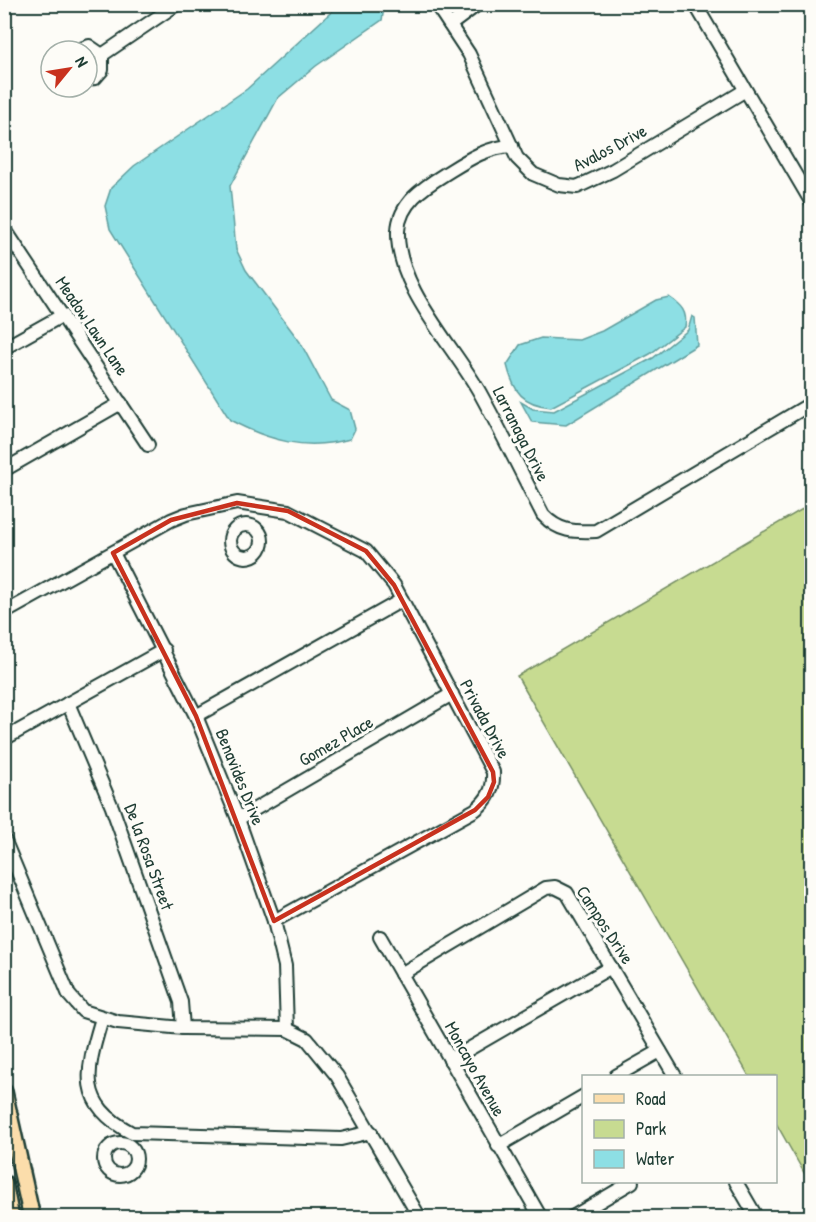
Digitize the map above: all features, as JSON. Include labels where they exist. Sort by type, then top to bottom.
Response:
[{"type":"main road","points":[[4,1092],[32,1218]]},
{"type":"main road","points":[[4,1183],[12,1218]]},
{"type":"street","points":[[102,55],[177,4]]},
{"type":"street","name":"Avalos Drive","points":[[436,4],[469,54],[518,158],[533,174],[559,185],[577,187],[613,170],[744,91]]},
{"type":"street","points":[[450,25],[478,4]]},
{"type":"street","points":[[695,4],[744,91],[812,203]]},
{"type":"street","points":[[99,73],[102,70],[102,55]]},
{"type":"street","name":"Larranaga Drive","points":[[512,146],[479,153],[422,189],[403,210],[398,230],[401,260],[423,306],[479,392],[543,515],[553,525],[567,531],[596,531],[812,403]]},
{"type":"street","name":"Meadow Lawn Lane","points":[[4,228],[148,445]]},
{"type":"street","points":[[4,348],[63,315]]},
{"type":"street","points":[[4,470],[121,403]]},
{"type":"street","name":"Privada Drive","points":[[4,613],[171,520],[186,514],[237,503],[288,511],[366,551],[394,585],[493,772],[491,790],[483,804],[314,901],[274,921]]},
{"type":"street","points":[[252,526],[257,506]]},
{"type":"street","name":"Benavides Drive","points":[[113,553],[196,716],[238,819],[274,921],[285,966],[287,1029]]},
{"type":"street","points":[[196,716],[402,600]]},
{"type":"street","points":[[4,739],[164,650]]},
{"type":"street","name":"Gomez Place","points":[[238,819],[452,694]]},
{"type":"street","name":"De la Rosa Street","points":[[68,703],[112,807],[182,1002],[183,1028]]},
{"type":"street","points":[[4,839],[69,995],[83,1011],[102,1018],[183,1028],[287,1029],[307,1039],[324,1056],[420,1218]]},
{"type":"street","name":"Campos Drive","points":[[401,974],[546,888],[555,887],[567,893],[674,1075]]},
{"type":"street","name":"Moncayo Avenue","points":[[380,937],[541,1218]]},
{"type":"street","points":[[450,1060],[611,967]]},
{"type":"street","points":[[102,1018],[88,1069],[92,1091],[106,1113],[129,1138],[341,1139],[371,1132]]},
{"type":"street","points":[[619,1075],[660,1051]]},
{"type":"street","points":[[498,1146],[582,1097]]},
{"type":"street","points":[[571,1218],[630,1183]]},
{"type":"street","points":[[737,1183],[757,1218]]},
{"type":"highlighted area","points":[[237,503],[288,511],[366,551],[394,585],[493,772],[494,782],[488,797],[475,810],[274,921],[196,716],[113,553],[171,520]]},
{"type":"green space","points":[[811,504],[811,1185],[777,1125],[777,1075],[748,1075],[517,676]]},
{"type":"water","points":[[339,5],[375,5],[384,8],[382,20],[316,66],[278,98],[230,186],[236,249],[246,270],[300,342],[331,400],[350,410],[355,429],[350,439],[303,444],[259,434],[230,420],[110,229],[105,206],[111,188],[134,166],[247,89]]},
{"type":"water","points":[[669,297],[683,309],[685,327],[650,354],[551,407],[527,400],[517,390],[507,365],[520,345],[541,338],[579,340],[602,331],[656,300]]},
{"type":"water","points":[[692,316],[695,318],[697,345],[566,425],[532,422],[521,402],[533,409],[554,411],[653,358],[688,330]]}]
